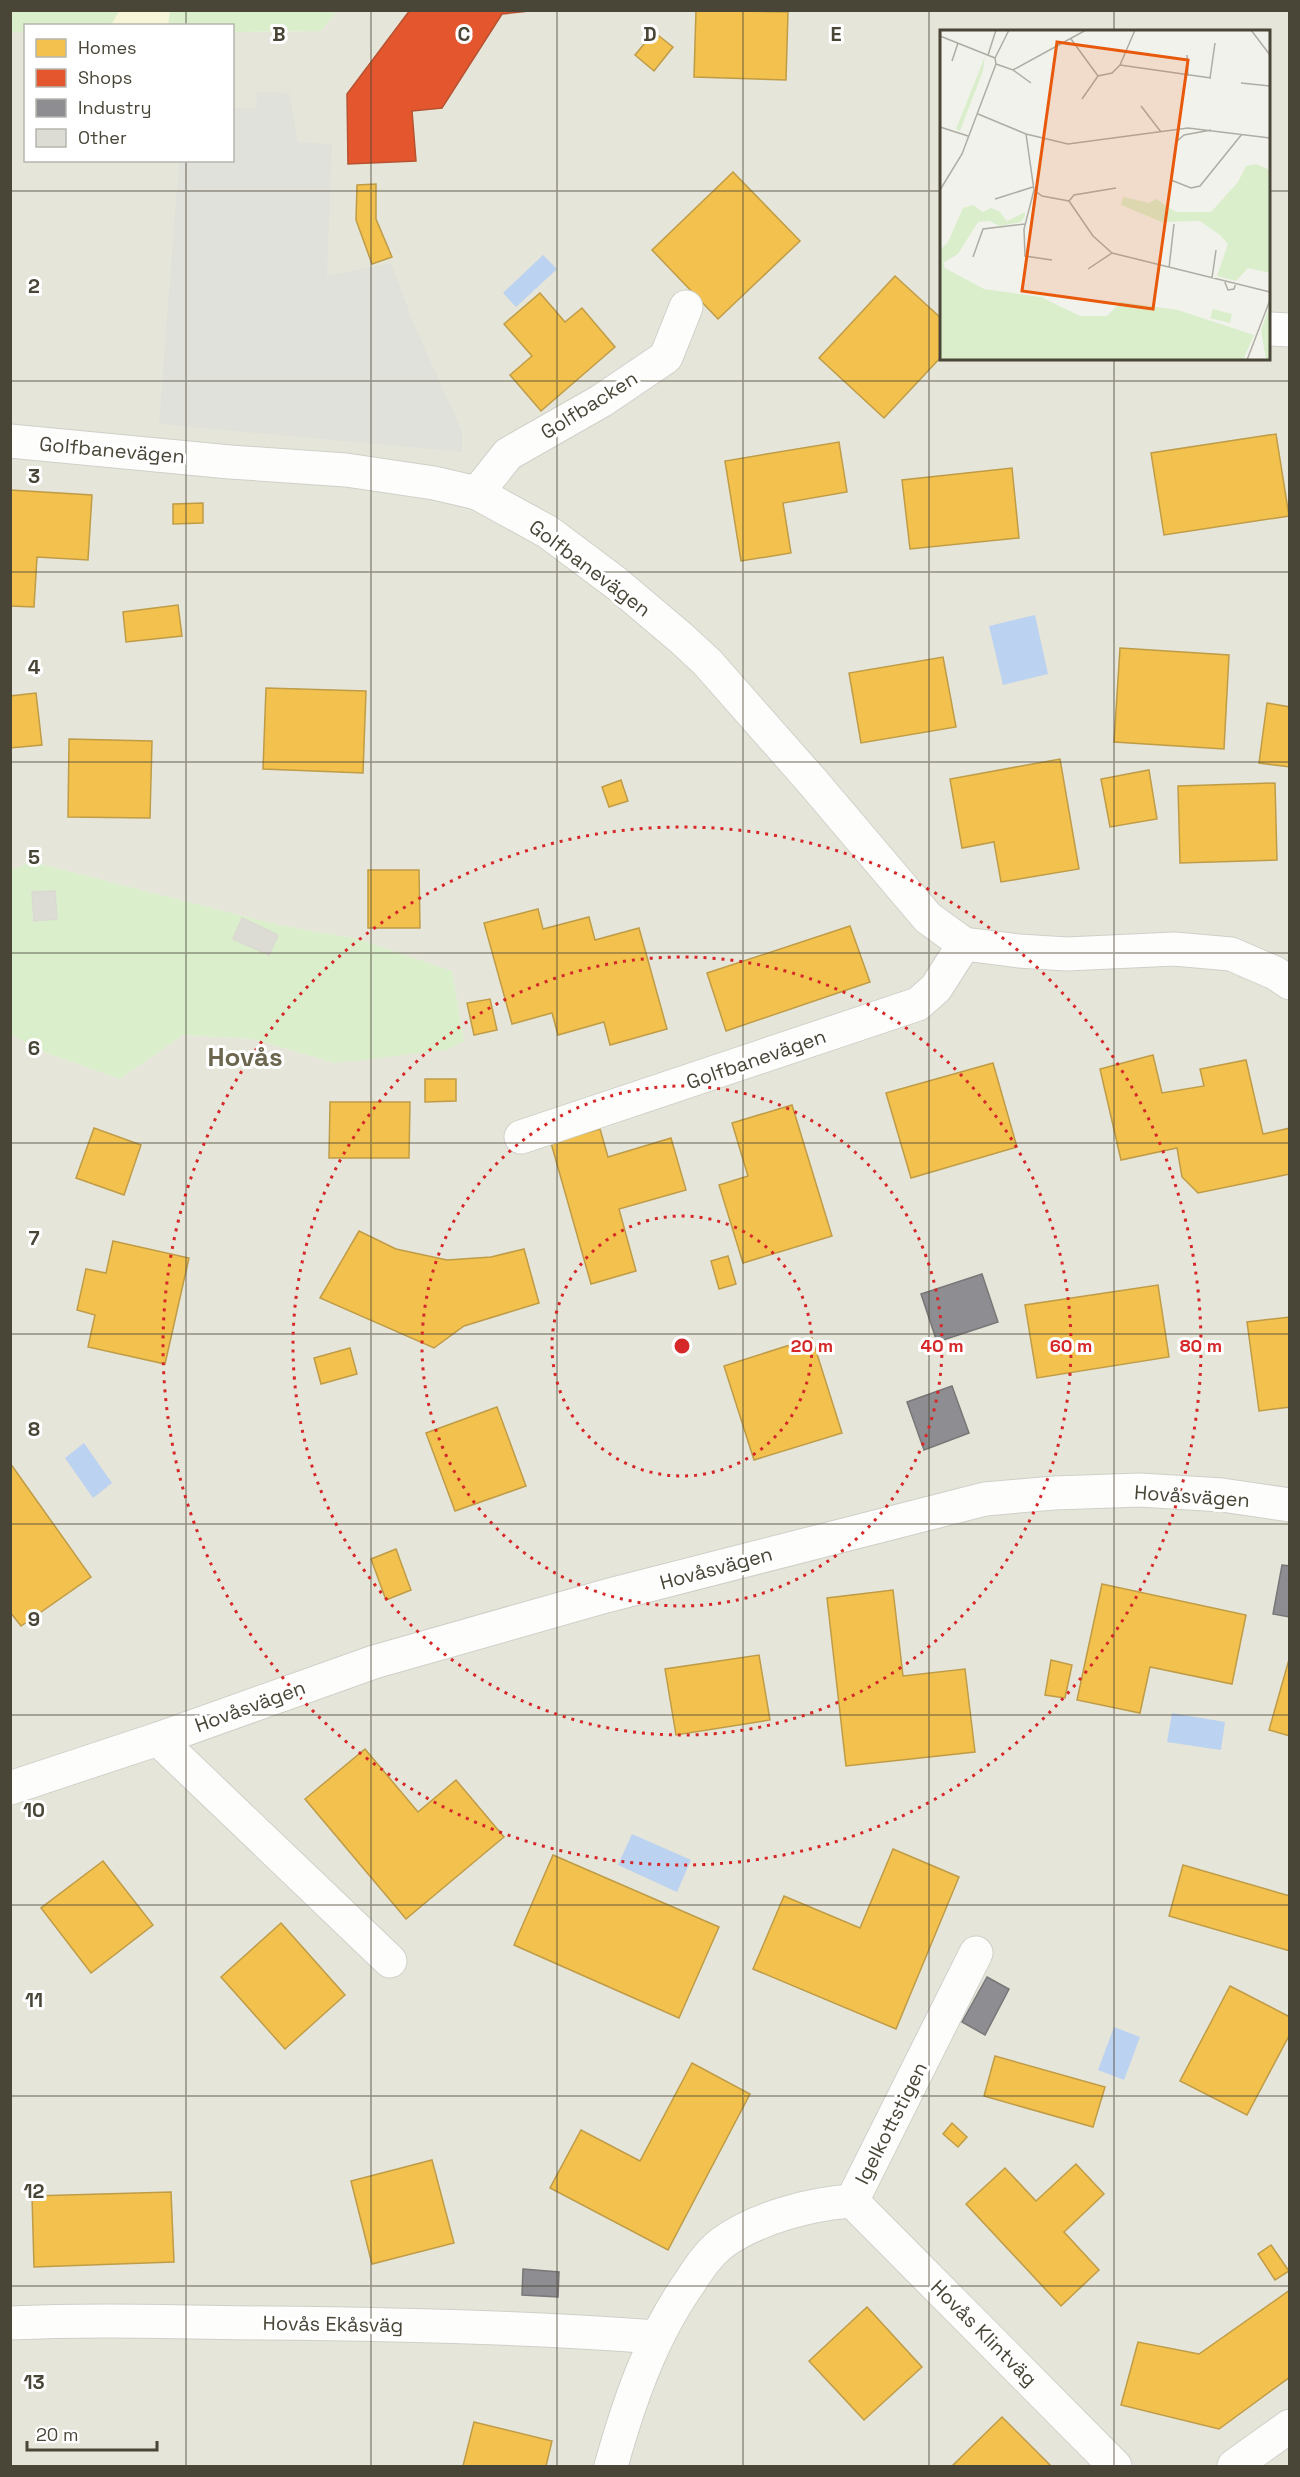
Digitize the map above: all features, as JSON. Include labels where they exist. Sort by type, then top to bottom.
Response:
[{"type":"street","name":"Golfbacken","points":[[477,493],[508,454],[602,401],[666,357],[686,307]]},
{"type":"street","points":[[1270,328],[1290,330]]},
{"type":"street","name":"Golfbanevägen","points":[[10,441],[230,462],[346,470],[434,483],[477,493],[548,532],[616,583],[681,638],[707,663],[811,780],[927,918],[964,944],[1067,954],[1174,949],[1231,954],[1275,973],[1290,984]]},
{"type":"street","name":"Golfbanevägen","points":[[521,1137],[918,1004],[936,988],[964,944]]},
{"type":"street","name":"Hovåsvägen","points":[[10,1788],[158,1739],[374,1662],[606,1596],[985,1499],[1054,1493],[1140,1490],[1222,1495],[1290,1505]]},
{"type":"street","points":[[158,1739],[390,1961]]},
{"type":"street","name":"Igelkottstigen","points":[[611,2466],[623,2422],[656,2337],[699,2268],[722,2244],[742,2231],[772,2219],[830,2202],[852,2201],[976,1953]]},
{"type":"street","name":"Hovås Klintväg","points":[[852,2201],[1115,2466]]},
{"type":"street","name":"Hovås Ekåsväg","points":[[10,2323],[73,2320],[386,2324],[550,2330],[656,2337]]},
{"type":"street","points":[[1234,2466],[1290,2426]]},
{"type":"shaded area","points":[[11,11],[337,11],[321,31],[234,32],[234,24],[24,24],[24,32],[11,32]]},
{"type":"shaded area","points":[[337,11],[1289,11],[1289,2466],[11,2466],[11,1034],[38,1050],[120,1079],[183,1035],[253,1039],[335,1063],[464,1041],[452,971],[358,939],[279,925],[32,862],[11,870],[11,32],[24,32],[24,162],[234,162],[234,32],[321,31]]},
{"type":"shaded area","points":[[257,92],[289,93],[298,142],[332,144],[327,276],[391,263],[415,327],[462,431],[462,452],[159,424],[179,162],[234,162],[234,108],[256,108]]},
{"type":"shaded area","points":[[32,862],[279,925],[358,939],[452,971],[464,1041],[446,1050],[335,1063],[253,1039],[183,1035],[120,1079],[38,1050],[11,1034],[11,870]]},
{"type":"sand","points":[[119,11],[170,11],[168,24],[112,24]]},
{"type":"water","points":[[543,255],[557,269],[516,307],[503,293]]},
{"type":"water","points":[[1035,615],[1048,674],[1003,685],[989,626]]},
{"type":"water","points":[[84,1443],[112,1483],[93,1498],[65,1458]]},
{"type":"water","points":[[1172,1713],[1225,1722],[1221,1750],[1167,1742]]},
{"type":"water","points":[[632,1834],[691,1860],[677,1892],[618,1865]]},
{"type":"water","points":[[1114,2027],[1140,2037],[1124,2080],[1098,2070]]},
{"type":"building: Homes","points":[[696,10],[788,12],[786,80],[694,77]]},
{"type":"building: Homes","points":[[654,32],[673,47],[654,71],[635,55]]},
{"type":"building: Homes","points":[[733,172],[800,241],[718,319],[652,250]]},
{"type":"building: Homes","points":[[376,184],[376,219],[392,257],[372,264],[356,220],[357,185]]},
{"type":"building: Homes","points":[[895,276],[940,317],[940,358],[884,418],[819,358]]},
{"type":"building: Homes","points":[[540,293],[565,322],[582,308],[615,347],[541,411],[510,375],[532,356],[504,324]]},
{"type":"building: Homes","points":[[1276,434],[1289,516],[1164,535],[1151,453]]},
{"type":"building: Homes","points":[[839,442],[847,492],[783,503],[791,553],[741,561],[725,461]]},
{"type":"building: Homes","points":[[1012,468],[1019,538],[910,549],[902,480]]},
{"type":"building: Homes","points":[[10,490],[92,495],[88,560],[37,557],[34,607],[10,606]]},
{"type":"building: Homes","points":[[203,503],[203,523],[173,524],[173,504]]},
{"type":"building: Homes","points":[[178,605],[182,636],[126,642],[123,612]]},
{"type":"building: Homes","points":[[1120,648],[1229,655],[1224,749],[1114,742]]},
{"type":"building: Homes","points":[[943,657],[956,727],[861,743],[849,673]]},
{"type":"building: Homes","points":[[266,688],[366,691],[363,773],[263,769]]},
{"type":"building: Homes","points":[[36,693],[42,745],[10,748],[10,696]]},
{"type":"building: Homes","points":[[1267,703],[1290,707],[1290,767],[1259,763]]},
{"type":"building: Homes","points":[[69,739],[152,741],[150,818],[68,817]]},
{"type":"building: Homes","points":[[1060,759],[1079,869],[1001,882],[994,842],[962,848],[950,779]]},
{"type":"building: Homes","points":[[1149,770],[1157,819],[1110,827],[1101,779]]},
{"type":"building: Homes","points":[[621,780],[628,801],[609,807],[602,787]]},
{"type":"building: Homes","points":[[1275,783],[1277,860],[1180,863],[1178,786]]},
{"type":"building: Homes","points":[[368,870],[419,870],[420,928],[368,928]]},
{"type":"building: Homes","points":[[538,909],[543,929],[589,917],[595,940],[639,928],[667,1029],[610,1045],[604,1022],[558,1035],[552,1013],[512,1024],[484,923]]},
{"type":"building: Homes","points":[[850,926],[870,982],[726,1031],[707,973]]},
{"type":"building: Homes","points":[[490,999],[497,1030],[474,1035],[467,1003]]},
{"type":"building: Homes","points":[[1153,1055],[1162,1093],[1204,1086],[1200,1069],[1246,1060],[1263,1134],[1290,1128],[1290,1174],[1198,1193],[1182,1177],[1177,1148],[1121,1160],[1100,1069]]},
{"type":"building: Homes","points":[[993,1063],[1017,1147],[911,1178],[886,1093]]},
{"type":"building: Homes","points":[[425,1079],[456,1079],[456,1101],[425,1102]]},
{"type":"building: Homes","points":[[330,1102],[410,1102],[409,1158],[329,1158]]},
{"type":"building: Homes","points":[[792,1105],[832,1236],[743,1263],[719,1185],[748,1176],[732,1123]]},
{"type":"building: Homes","points":[[94,1128],[141,1145],[124,1195],[76,1178]]},
{"type":"building: Homes","points":[[600,1129],[608,1157],[671,1138],[686,1190],[619,1209],[636,1271],[591,1284],[551,1143]]},
{"type":"building: Homes","points":[[359,1231],[396,1249],[447,1260],[491,1257],[524,1249],[539,1303],[464,1326],[434,1348],[320,1298]]},
{"type":"building: Homes","points":[[113,1241],[189,1258],[165,1364],[88,1347],[95,1315],[77,1310],[86,1269],[106,1273]]},
{"type":"building: Homes","points":[[728,1256],[736,1284],[719,1289],[711,1261]]},
{"type":"building: Homes","points":[[1158,1285],[1169,1357],[1037,1378],[1025,1305]]},
{"type":"building: Homes","points":[[1290,1317],[1290,1407],[1259,1411],[1247,1322]]},
{"type":"building: Homes","points":[[812,1338],[842,1433],[754,1460],[724,1366]]},
{"type":"building: Homes","points":[[350,1348],[357,1374],[321,1384],[314,1358]]},
{"type":"building: Homes","points":[[497,1407],[526,1486],[455,1511],[426,1433]]},
{"type":"building: Homes","points":[[10,1463],[91,1577],[21,1626],[10,1612]]},
{"type":"building: Homes","points":[[396,1549],[411,1590],[386,1600],[371,1559]]},
{"type":"building: Homes","points":[[1102,1584],[1246,1615],[1232,1684],[1150,1667],[1140,1713],[1077,1700]]},
{"type":"building: Homes","points":[[893,1590],[903,1676],[965,1669],[975,1752],[846,1766],[827,1598]]},
{"type":"building: Homes","points":[[759,1655],[770,1720],[676,1735],[665,1669]]},
{"type":"building: Homes","points":[[1290,1656],[1290,1736],[1269,1730]]},
{"type":"building: Homes","points":[[1051,1660],[1072,1665],[1065,1698],[1045,1695]]},
{"type":"building: Homes","points":[[365,1749],[418,1812],[456,1780],[504,1837],[406,1919],[305,1799]]},
{"type":"building: Homes","points":[[893,1849],[959,1877],[896,2029],[753,1969],[784,1896],[860,1928]]},
{"type":"building: Homes","points":[[553,1855],[719,1927],[679,2018],[514,1945]]},
{"type":"building: Homes","points":[[103,1861],[153,1925],[91,1973],[41,1908]]},
{"type":"building: Homes","points":[[1183,1865],[1290,1896],[1290,1951],[1169,1916]]},
{"type":"building: Homes","points":[[281,1923],[345,1995],[285,2049],[221,1977]]},
{"type":"building: Homes","points":[[1230,1986],[1290,2017],[1290,2034],[1247,2115],[1180,2081]]},
{"type":"building: Homes","points":[[995,2056],[1105,2087],[1093,2127],[984,2096]]},
{"type":"building: Homes","points":[[692,2063],[750,2094],[668,2250],[550,2188],[581,2130],[640,2161]]},
{"type":"building: Homes","points":[[952,2123],[967,2137],[958,2147],[943,2134]]},
{"type":"building: Homes","points":[[432,2160],[454,2243],[372,2264],[351,2181]]},
{"type":"building: Homes","points":[[1076,2164],[1104,2194],[1064,2232],[1099,2270],[1061,2306],[966,2204],[1005,2168],[1036,2201]]},
{"type":"building: Homes","points":[[171,2192],[174,2262],[34,2267],[32,2196]]},
{"type":"building: Homes","points":[[1271,2245],[1289,2271],[1275,2280],[1258,2254]]},
{"type":"building: Homes","points":[[1290,2290],[1290,2377],[1219,2429],[1121,2405],[1138,2342],[1199,2354]]},
{"type":"building: Homes","points":[[867,2307],[922,2367],[864,2420],[809,2361]]},
{"type":"building: Homes","points":[[1002,2417],[1051,2466],[952,2466]]},
{"type":"building: Homes","points":[[474,2422],[552,2441],[546,2466],[463,2466]]},
{"type":"building: Shops","points":[[410,10],[539,10],[502,14],[442,108],[412,111],[416,161],[348,164],[347,94]]},
{"type":"building: Industry","points":[[982,1274],[998,1322],[937,1342],[921,1294]]},
{"type":"building: Industry","points":[[952,1386],[969,1433],[924,1450],[907,1402]]},
{"type":"building: Industry","points":[[1282,1565],[1290,1566],[1290,1617],[1273,1614]]},
{"type":"building: Industry","points":[[987,1977],[1009,1989],[985,2035],[962,2022]]},
{"type":"building: Industry","points":[[523,2269],[559,2272],[558,2297],[522,2295]]},
{"type":"building: Other","points":[[55,891],[57,919],[34,921],[32,892]]},
{"type":"building: Other","points":[[242,918],[278,935],[269,955],[233,939]]},
{"type":"district","name":"Hovås","points":[[245,1057]]}]
